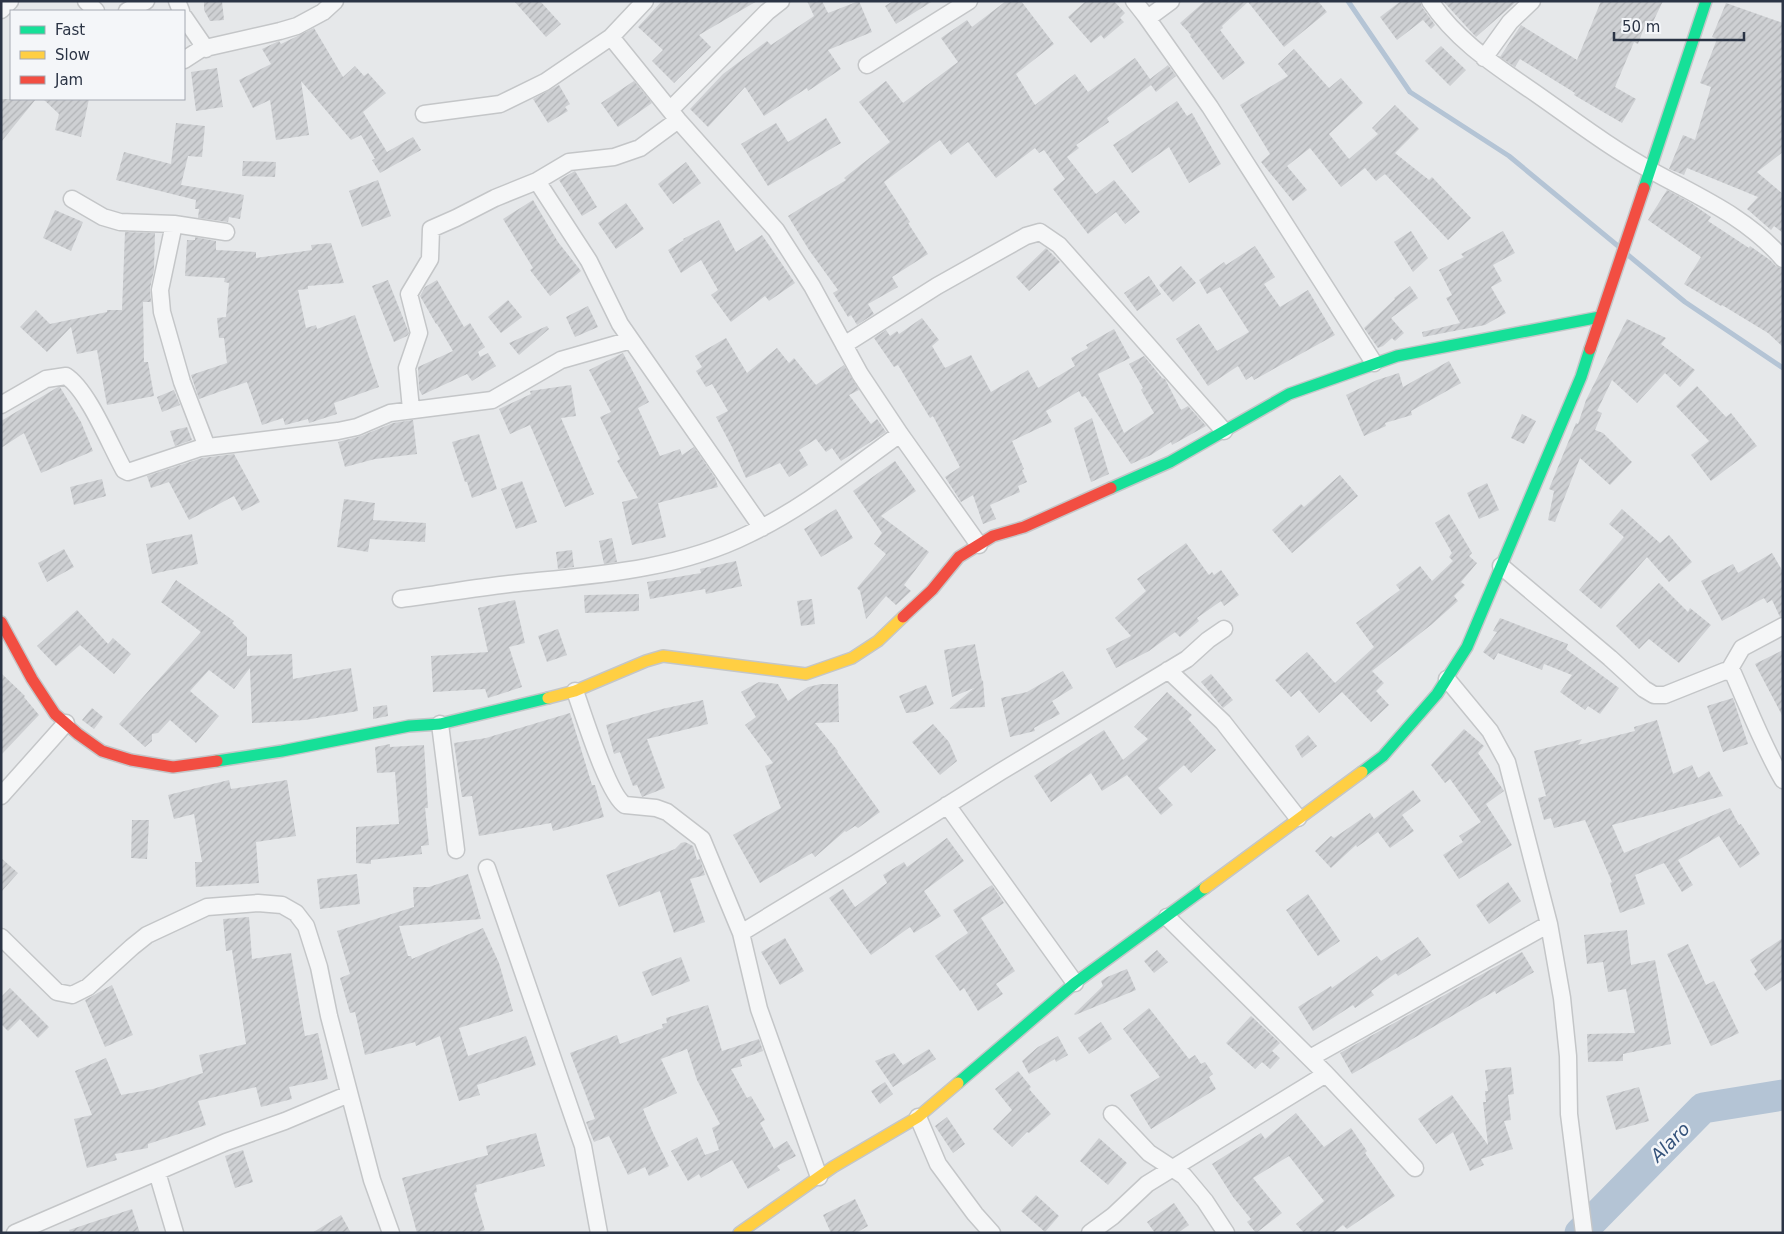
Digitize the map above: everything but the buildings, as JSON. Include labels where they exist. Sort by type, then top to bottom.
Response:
[{"type":"street","points":[[1,10],[10,1]]},
{"type":"street","points":[[86,1],[95,10]]},
{"type":"street","points":[[129,10],[146,1]]},
{"type":"street","points":[[185,59],[201,49],[297,26],[323,12],[335,1]]},
{"type":"street","points":[[424,114],[500,104],[545,82],[612,37],[645,1]]},
{"type":"street","points":[[411,410],[407,368],[419,333],[408,294],[430,259],[431,229],[495,198],[537,181],[569,162],[614,158],[640,148],[674,114],[767,12],[781,1]]},
{"type":"street","points":[[867,65],[969,1]]},
{"type":"street","points":[[1134,1],[1210,107],[1374,364]]},
{"type":"street","points":[[1148,18],[1171,1]]},
{"type":"street","points":[[1430,1],[1441,17],[1484,58],[1573,121],[1649,169],[1731,213],[1758,234],[1783,260]]},
{"type":"street","points":[[1484,58],[1510,22],[1532,1]]},
{"type":"street","points":[[739,1233],[833,1167],[918,1117],[1075,983],[1383,756],[1437,694],[1467,647],[1581,377],[1706,1]]},
{"type":"street","points":[[185,17],[206,48]]},
{"type":"street","points":[[612,37],[674,114],[776,230],[812,286],[860,374],[979,545]]},
{"type":"street","points":[[537,181],[589,261],[620,324],[762,528]]},
{"type":"street","points":[[72,199],[103,217],[120,222],[174,224],[226,232]]},
{"type":"street","points":[[174,224],[160,290],[162,312],[182,382],[208,447]]},
{"type":"street","points":[[844,345],[937,286],[1026,236],[1040,232],[1059,245],[1224,431]]},
{"type":"street","points":[[1,622],[32,679],[55,714],[102,750],[131,760],[173,767],[282,751],[409,726],[440,724],[575,692],[646,661],[663,656],[806,674],[824,670],[852,658],[878,641],[932,590],[959,557],[994,536],[1024,527],[1170,462],[1289,394],[1396,356],[1600,317]]},
{"type":"street","points":[[1,405],[46,380],[66,376],[83,393],[124,470],[128,472],[200,448],[338,431],[357,427],[390,413],[492,400],[561,360],[631,340]]},
{"type":"street","points":[[401,599],[647,568],[706,552],[748,535],[790,513],[900,434]]},
{"type":"street","points":[[1501,566],[1644,689],[1654,695],[1665,695],[1725,671],[1733,673],[1754,718],[1768,755],[1783,780]]},
{"type":"street","points":[[1728,672],[1742,648],[1783,626]]},
{"type":"street","points":[[741,933],[1187,659],[1208,640],[1224,630]]},
{"type":"street","points":[[1168,670],[1223,722],[1298,818]]},
{"type":"street","points":[[1447,679],[1490,731],[1507,762],[1549,924],[1562,998],[1568,1056],[1569,1114],[1584,1233]]},
{"type":"street","points":[[575,692],[608,780],[620,802],[625,805],[656,808],[666,812],[702,839],[741,933],[759,1009],[818,1177]]},
{"type":"street","points":[[1,796],[66,723]]},
{"type":"street","points":[[440,724],[456,850]]},
{"type":"street","points":[[947,805],[1075,983]]},
{"type":"street","points":[[487,868],[583,1146],[599,1233]]},
{"type":"street","points":[[1,937],[58,992],[72,995],[88,987],[147,935],[207,907],[258,903],[282,905],[296,913],[306,926],[319,967],[329,1016],[372,1180],[391,1233]]},
{"type":"street","points":[[1167,917],[1326,1074],[1415,1168]]},
{"type":"street","points":[[1310,1058],[1549,924]]},
{"type":"street","points":[[1090,1233],[1147,1184],[1326,1074]]},
{"type":"street","points":[[14,1233],[226,1142],[285,1121],[349,1094]]},
{"type":"street","points":[[1112,1114],[1148,1153],[1184,1176],[1205,1201],[1226,1233]]},
{"type":"street","points":[[918,1117],[938,1164],[975,1214],[992,1233]]},
{"type":"street","points":[[157,1172],[175,1233]]},
{"type":"waterway","points":[[1348,1],[1410,92],[1509,156],[1618,246]]},
{"type":"waterway","points":[[1628,255],[1685,302],[1783,368]]},
{"type":"waterway","name":"Alaro","points":[[1580,1233],[1703,1108],[1783,1095]]},
{"type":"traffic: fast","points":[[1644,188],[1706,1]]},
{"type":"traffic: fast","points":[[1111,488],[1170,462],[1289,394],[1397,356],[1600,317]]},
{"type":"traffic: fast","points":[[1362,772],[1383,756],[1437,694],[1467,647],[1581,377],[1590,349]]},
{"type":"traffic: fast","points":[[217,761],[282,751],[409,726],[440,724],[548,698]]},
{"type":"traffic: fast","points":[[958,1083],[1075,983],[1205,888]]},
{"type":"traffic: slow","points":[[548,698],[575,691],[646,661],[663,656],[806,674],[852,658],[878,641],[903,617]]},
{"type":"traffic: slow","points":[[1205,888],[1362,772]]},
{"type":"traffic: slow","points":[[739,1233],[833,1167],[918,1117],[958,1083]]},
{"type":"traffic: jam","points":[[1590,349],[1644,188]]},
{"type":"traffic: jam","points":[[903,617],[932,590],[959,557],[993,536],[1024,527],[1111,488]]},
{"type":"traffic: jam","points":[[1,622],[32,679],[55,714],[102,751],[131,760],[173,767],[217,761]]}]
